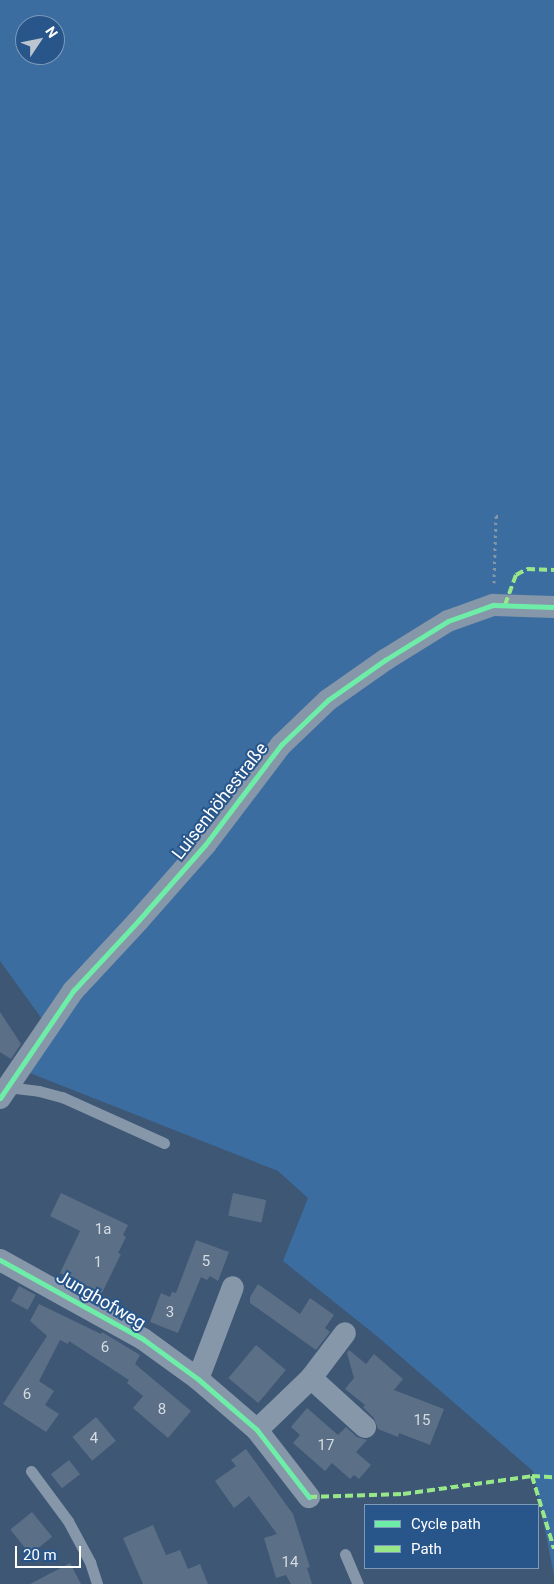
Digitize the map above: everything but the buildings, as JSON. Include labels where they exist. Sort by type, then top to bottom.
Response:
[{"type":"street","name":"Luisenhöhestraße","points":[[4,1093],[73,991],[205,845],[281,745],[328,700],[385,660],[448,621],[493,605],[554,607]]},
{"type":"street","name":"Junghofweg","points":[[0,1260],[143,1339],[198,1380],[257,1430],[309,1497]]},
{"type":"street","points":[[198,1380],[232,1287]]},
{"type":"street","points":[[257,1430],[311,1378],[345,1333]]},
{"type":"street","points":[[311,1378],[365,1427]]},
{"type":"lane","points":[[4,1093],[62,1097],[164,1143]]},
{"type":"lane","points":[[31,1471],[68,1521],[90,1562],[98,1584]]},
{"type":"lane","points":[[345,1554],[358,1584]]},
{"type":"path","points":[[493,605],[496,516],[499,516]]},
{"type":"shaded area","points":[[0,0],[554,0],[554,1575],[533,1471],[378,1337],[283,1261],[308,1198],[278,1171],[30,1073],[50,1030],[0,961]]},
{"type":"marked path","points":[[505,605],[516,575],[527,569],[554,570]]},
{"type":"marked path","points":[[532,1476],[554,1549]]},
{"type":"marked path","points":[[309,1497],[403,1494],[532,1476],[554,1477]]},
{"type":"cycle path","points":[[0,1098],[73,991],[205,845],[281,745],[328,700],[385,660],[448,621],[493,605],[554,607]]},
{"type":"cycle path","points":[[0,1260],[143,1339],[198,1379],[257,1430],[309,1497]]}]
